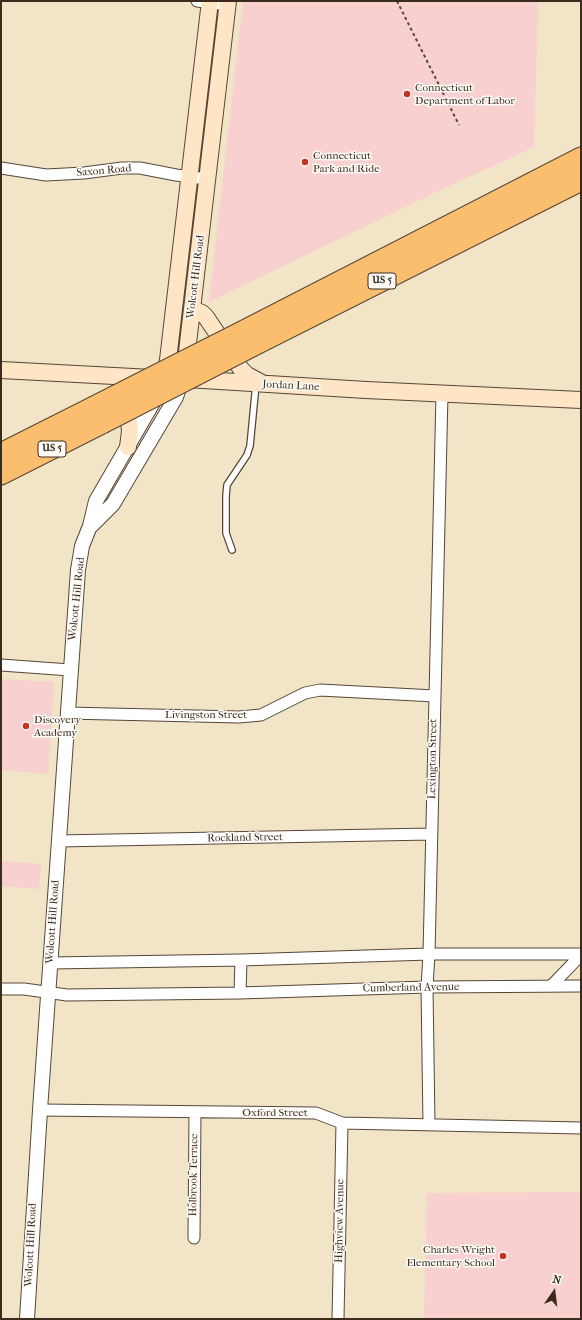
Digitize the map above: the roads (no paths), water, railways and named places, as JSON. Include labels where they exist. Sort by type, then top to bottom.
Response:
[{"type":"highway","name":"US 5","points":[[1,474],[98,415],[248,338],[581,158]]},
{"type":"highway","name":"US 5","points":[[248,338],[512,215],[581,180]]},
{"type":"highway","points":[[512,215],[554,205],[581,192]]},
{"type":"highway","name":"US 5","points":[[1,454],[98,415]]},
{"type":"main road","name":"Wolcott Hill Road","points":[[164,378],[168,360],[189,177],[205,2]]},
{"type":"main road","name":"Wolcott Hill Road","points":[[182,379],[187,360],[228,3]]},
{"type":"main road","points":[[192,309],[202,313],[206,317],[238,365],[244,372],[260,384]]},
{"type":"main road","name":"Jordan Lane","points":[[1,370],[581,400]]},
{"type":"main road","points":[[90,374],[112,390],[124,407],[130,426],[128,447]]},
{"type":"street","points":[[205,2],[228,3]]},
{"type":"street","name":"Saxon Road","points":[[1,168],[46,175],[84,173],[122,168],[140,168],[207,179]]},
{"type":"street","name":"Wolcott Hill Road","points":[[27,1319],[58,842],[78,566],[96,501],[158,395],[164,378]]},
{"type":"street","name":"Wolcott Hill Road","points":[[90,526],[113,504],[176,397],[182,379]]},
{"type":"street","name":"Lexington Street","points":[[429,1125],[427,987],[442,394]]},
{"type":"street","points":[[108,480],[122,489]]},
{"type":"street","points":[[1,665],[70,670]]},
{"type":"street","name":"Livingston Street","points":[[67,713],[239,717],[261,715],[305,693],[320,690],[434,696]]},
{"type":"street","name":"Rockland Street","points":[[58,842],[431,834]]},
{"type":"street","points":[[50,963],[241,960],[429,954],[581,955]]},
{"type":"street","points":[[551,986],[581,955]]},
{"type":"street","points":[[240,993],[241,960]]},
{"type":"street","name":"Cumberland Avenue","points":[[1,990],[24,990],[67,995],[240,993],[427,987],[581,986]]},
{"type":"street","name":"Oxford Street","points":[[40,1110],[316,1113],[342,1123],[581,1128]]},
{"type":"street","name":"Holbrook Terrace","points":[[194,1238],[195,1112]]},
{"type":"street","name":"Highview Avenue","points":[[338,1319],[342,1123]]},
{"type":"lane","points":[[232,550],[226,533],[227,485],[247,456],[260,384]]},
{"type":"place","name":"Connecticut Department of Labor","points":[[407,94]]},
{"type":"place","name":"Connecticut Park and Ride","points":[[305,162]]},
{"type":"place","name":"Discovery Academy","points":[[26,726]]},
{"type":"place","name":"Charles Wright Elementary School","points":[[503,1256]]}]
